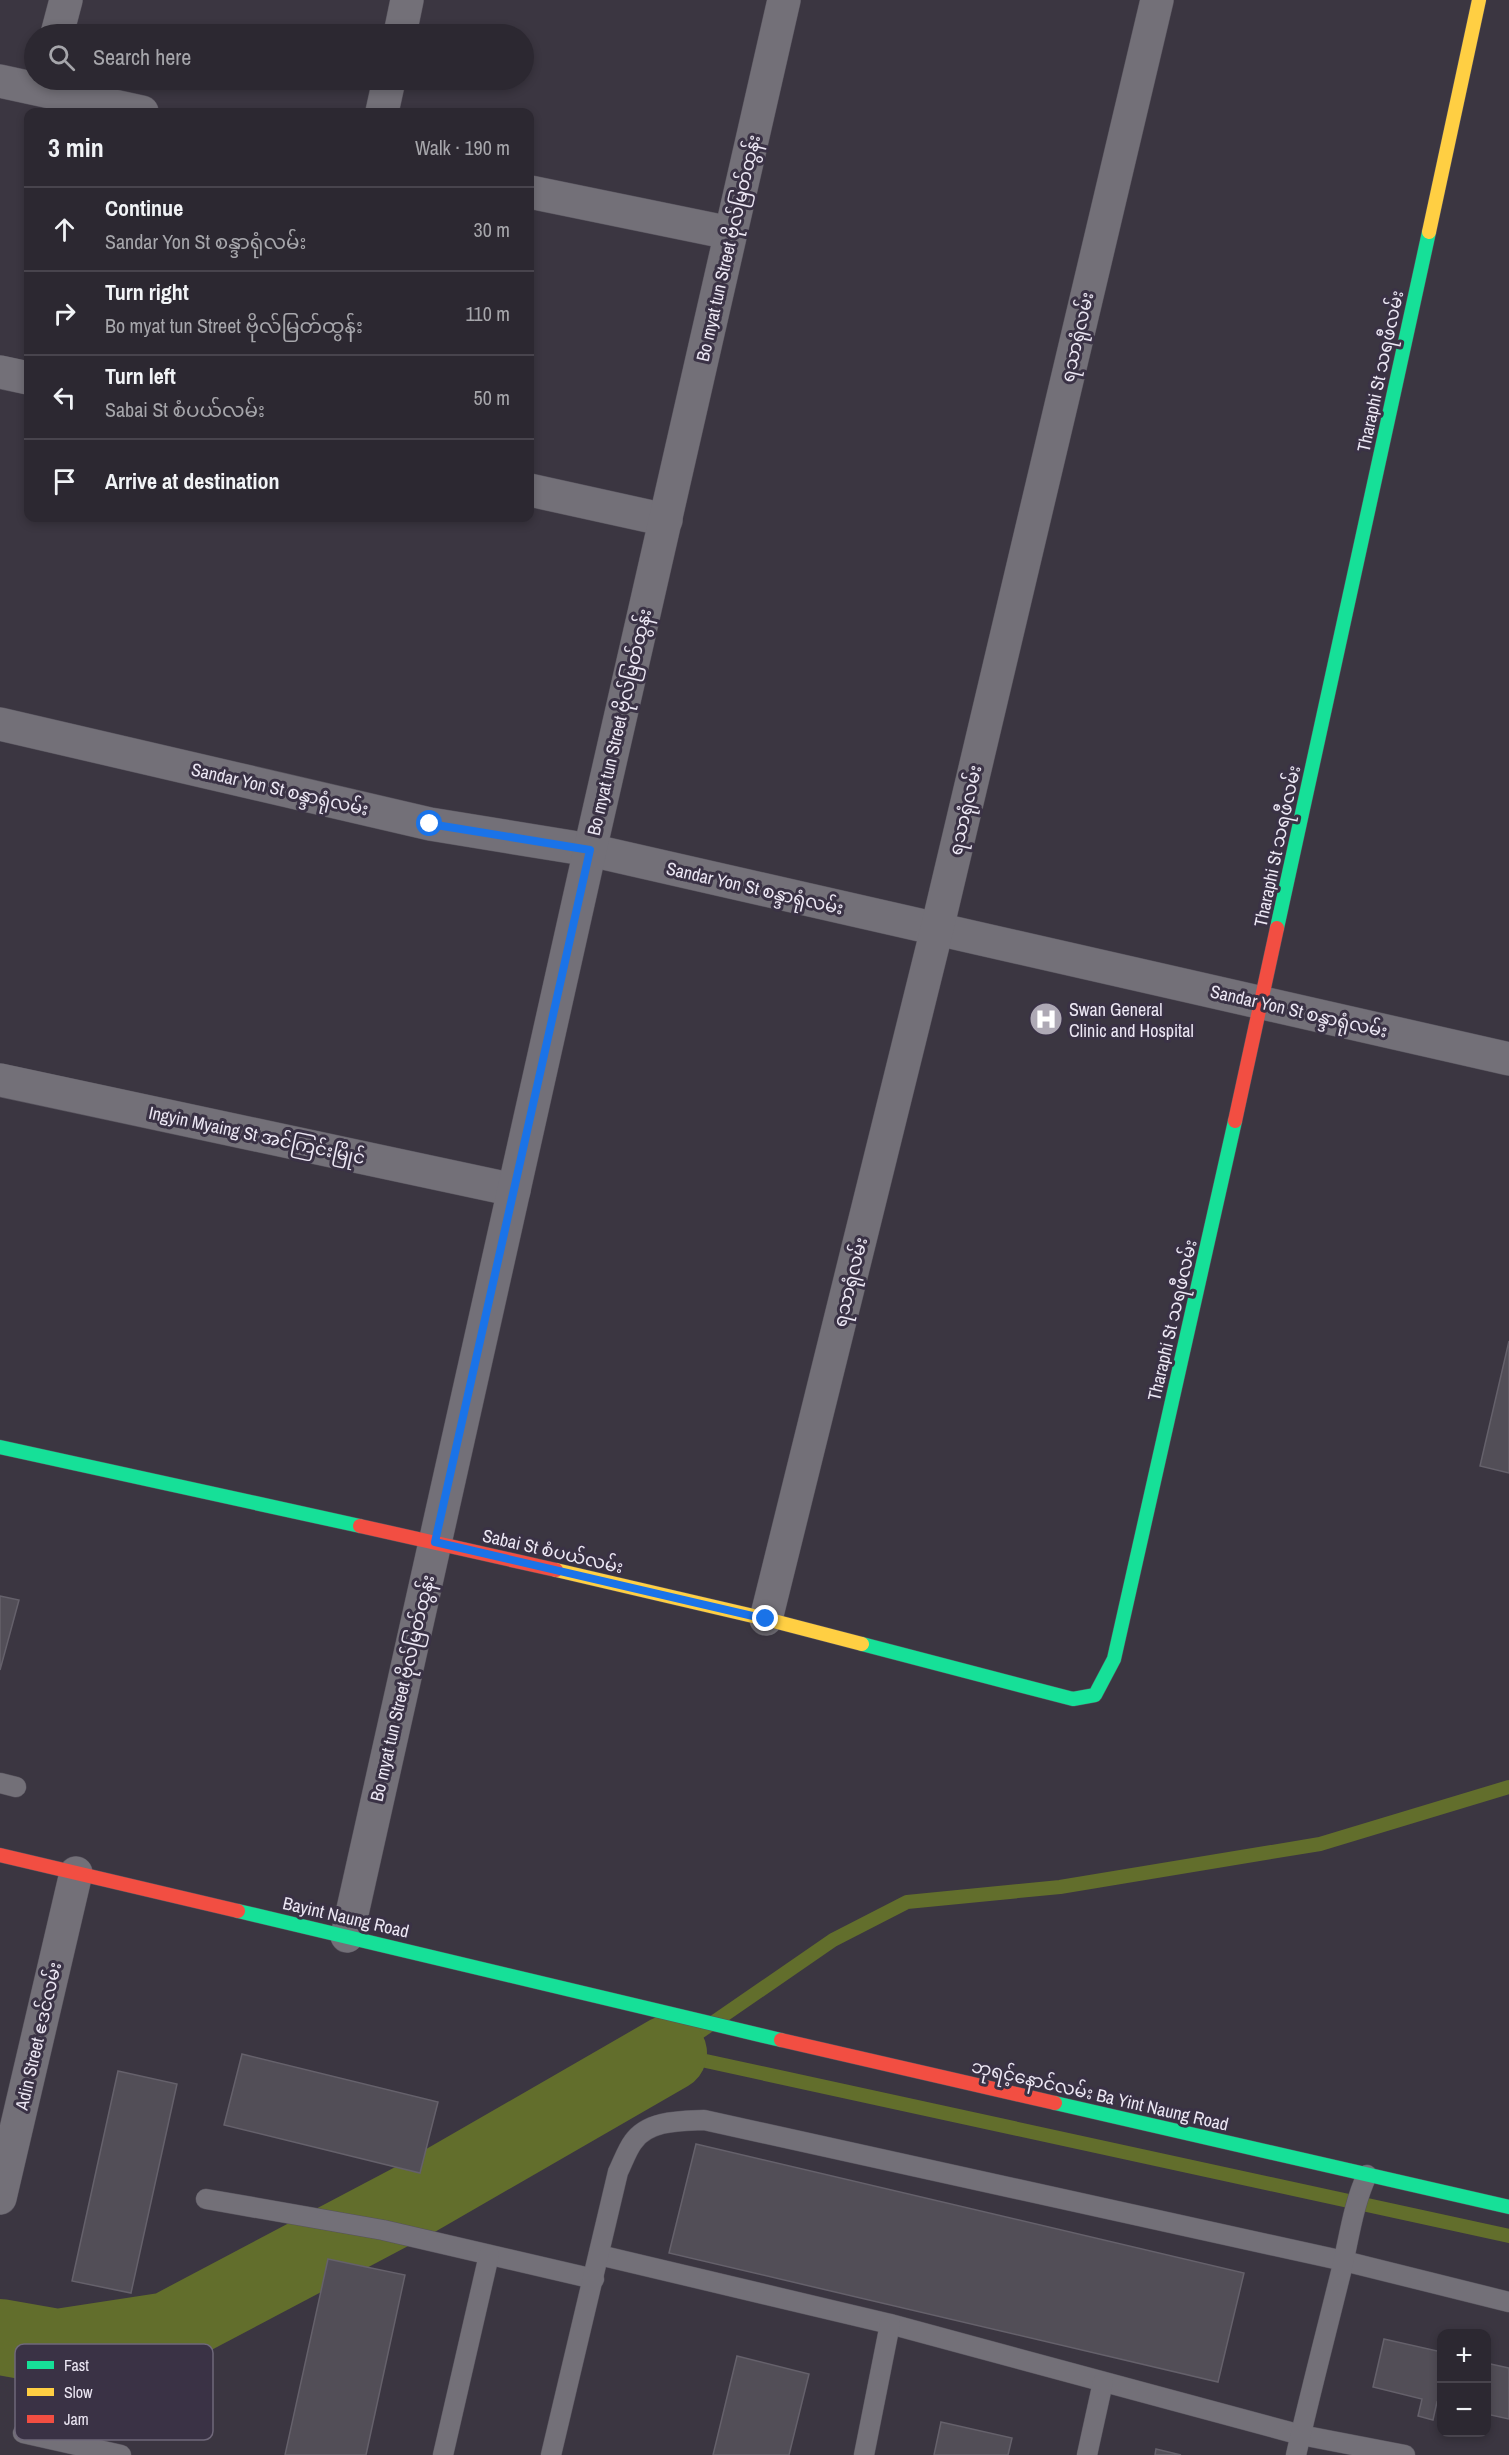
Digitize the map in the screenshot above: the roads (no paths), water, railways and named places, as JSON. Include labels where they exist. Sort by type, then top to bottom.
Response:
[{"type":"street","points":[[60,24],[66,0]]},
{"type":"street","points":[[402,24],[408,0]]},
{"type":"street","name":"Bo myat tun Street ဗိုလ်မြတ်ထွန်း","points":[[347,1936],[590,850],[784,0]]},
{"type":"street","name":"ရသာရုံလမ်း","points":[[766,1619],[937,929],[1157,0]]},
{"type":"street","name":"Tharaphi St သရဖီလမ်း","points":[[1095,1695],[1114,1659],[1262,1003],[1479,0]]},
{"type":"street","points":[[0,81],[24,84]]},
{"type":"street","points":[[60,90],[127,108]]},
{"type":"street","points":[[383,108],[387,90]]},
{"type":"street","points":[[534,193],[730,233]]},
{"type":"street","points":[[0,372],[24,377]]},
{"type":"street","points":[[534,491],[666,520]]},
{"type":"street","name":"Sandar Yon St စန္ဒာရုံလမ်း","points":[[0,724],[430,824],[590,850],[1509,1059]]},
{"type":"street","name":"Ingyin Myaing St အင်ကြင်းမြိုင်","points":[[0,1080],[514,1190]]},
{"type":"street","name":"Sabai St စံပယ်လမ်း","points":[[0,1447],[435,1542],[766,1619],[1073,1699],[1095,1695]]},
{"type":"street","name":"Bayint Naung Road","points":[[0,1855],[683,2016]]},
{"type":"street","name":"Adin Street ဧဒင်လမ်း","points":[[0,2198],[76,1874]]},
{"type":"street","name":"ဘုရင့်နောင်လမ်း Ba Yint Naung Road","points":[[683,2016],[1364,2182],[1509,2207]]},
{"type":"lane","points":[[551,2455],[618,2172],[634,2140],[654,2126],[674,2121],[704,2120],[1344,2260],[1509,2302]]},
{"type":"lane","points":[[1296,2455],[1344,2260],[1350,2226],[1364,2182]]},
{"type":"lane","points":[[206,2199],[383,2230],[594,2278]]},
{"type":"lane","points":[[443,2455],[489,2254]]},
{"type":"lane","points":[[599,2255],[890,2324],[1300,2435],[1405,2455]]},
{"type":"lane","points":[[864,2455],[890,2324]]},
{"type":"lane","points":[[1087,2455],[1103,2382]]},
{"type":"lane","points":[[54,2440],[121,2455]]},
{"type":"waterway","points":[[669,2053],[833,1940],[907,1902],[1060,1887],[1320,1844],[1509,1787]]},
{"type":"waterway","points":[[669,2053],[1509,2236]]},
{"type":"waterway","points":[[77,2344],[168,2330],[414,2200],[669,2053]]},
{"type":"waterway","points":[[0,2337],[40,2344]]},
{"type":"place","name":"Swan General Clinic and Hospital","points":[[1046,1019]]}]
